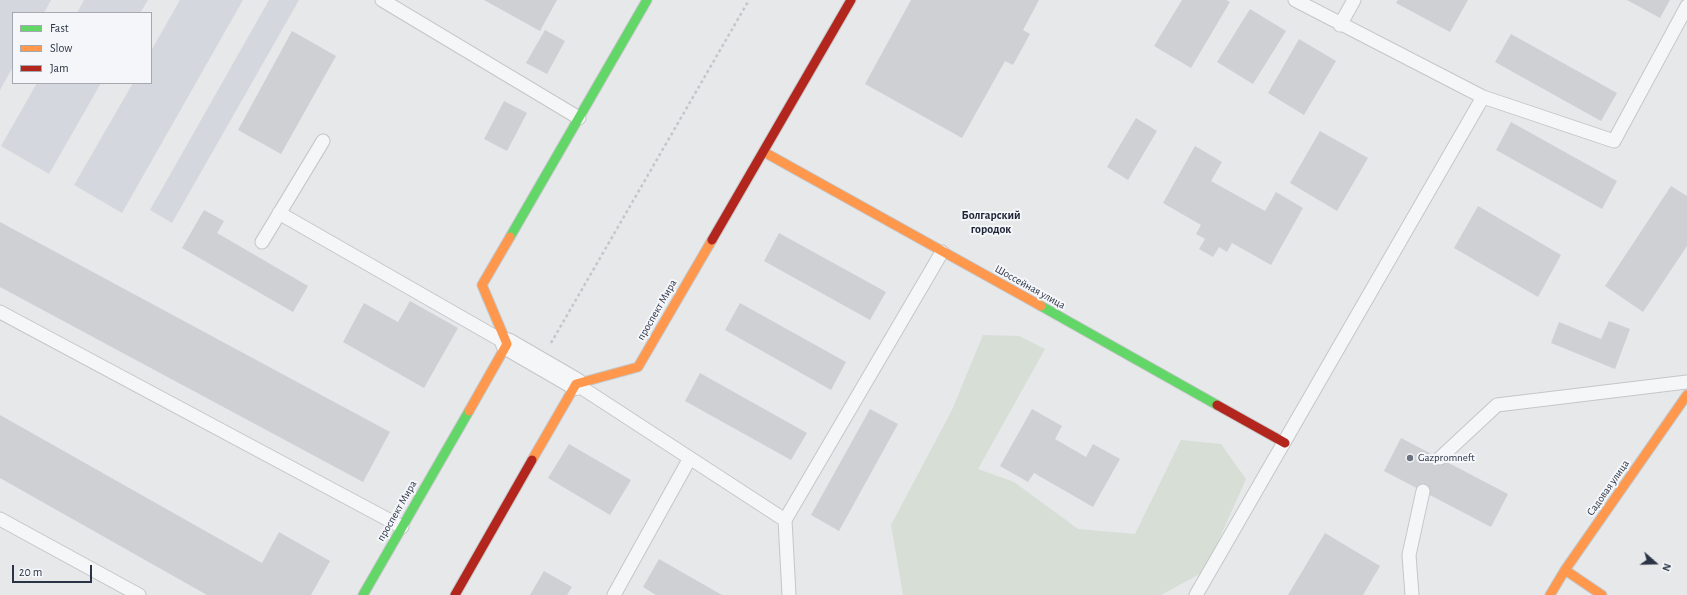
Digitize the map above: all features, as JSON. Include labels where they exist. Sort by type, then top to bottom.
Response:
[{"type":"street","points":[[455,595],[576,384],[507,344],[482,285],[648,0]]},
{"type":"street","name":"проспект Мира","points":[[576,384],[638,367],[851,0]]},
{"type":"street","name":"Шоссейная улица","points":[[764,152],[1284,443]]},
{"type":"street","name":"проспект Мира","points":[[363,595],[507,344]]},
{"type":"street","name":"Садовая улица","points":[[1550,595],[1565,570],[1687,395]]},
{"type":"street","points":[[1565,570],[1602,595]]},
{"type":"lane","points":[[382,0],[579,118]]},
{"type":"lane","points":[[1295,0],[1340,25],[1483,97],[1614,141],[1687,6]]},
{"type":"lane","points":[[1340,25],[1354,0]]},
{"type":"lane","points":[[1196,595],[1483,97]]},
{"type":"lane","points":[[262,242],[323,141]]},
{"type":"lane","points":[[279,213],[507,344]]},
{"type":"lane","points":[[789,595],[785,520],[942,252]]},
{"type":"lane","points":[[0,312],[402,527]]},
{"type":"lane","points":[[1440,458],[1497,405],[1687,382]]},
{"type":"lane","points":[[576,384],[785,520]]},
{"type":"lane","points":[[614,595],[690,458]]},
{"type":"lane","points":[[1412,595],[1409,555],[1423,491]]},
{"type":"lane","points":[[0,518],[139,595]]},
{"type":"path","points":[[540,363],[749,0]]},
{"type":"shaded area","points":[[0,0],[51,0],[45,12],[12,12],[12,69],[0,90]]},
{"type":"shaded area","points":[[84,0],[148,0],[141,12],[78,12]]},
{"type":"shaded area","points":[[180,0],[243,0],[122,213],[74,185],[132,84],[152,84],[152,49]]},
{"type":"shaded area","points":[[269,0],[299,0],[172,223],[150,210]]},
{"type":"shaded area","points":[[36,84],[100,84],[49,174],[1,146]]},
{"type":"shaded area","points":[[983,335],[1019,336],[1045,349],[978,469],[1014,482],[1078,529],[1135,534],[1181,440],[1221,444],[1246,479],[1205,571],[1161,595],[903,595],[891,525],[952,410]]},
{"type":"building","points":[[484,0],[557,0],[540,31]]},
{"type":"building","points":[[911,0],[1039,0],[1023,30],[1030,34],[1013,65],[1005,61],[962,138],[865,84]]},
{"type":"building","points":[[1182,0],[1226,0],[1230,2],[1191,68],[1154,46]]},
{"type":"building","points":[[1398,0],[1468,0],[1450,32],[1396,3]]},
{"type":"building","points":[[1627,0],[1670,0],[1660,18]]},
{"type":"building","points":[[1250,9],[1286,31],[1253,84],[1217,62]]},
{"type":"building","points":[[545,30],[565,41],[547,74],[526,63]]},
{"type":"building","points":[[292,31],[336,56],[281,154],[238,130]]},
{"type":"building","points":[[1511,34],[1617,93],[1601,121],[1495,62]]},
{"type":"building","points":[[1299,39],[1336,61],[1304,115],[1268,93]]},
{"type":"building","points":[[504,101],[527,113],[507,151],[484,139]]},
{"type":"building","points":[[1136,118],[1157,131],[1128,180],[1107,167]]},
{"type":"building","points":[[1511,122],[1617,181],[1602,209],[1496,150]]},
{"type":"building","points":[[1320,131],[1368,158],[1337,211],[1290,183]]},
{"type":"building","points":[[1195,146],[1222,162],[1211,181],[1265,211],[1276,192],[1303,208],[1271,265],[1232,243],[1227,252],[1219,247],[1213,257],[1199,249],[1205,239],[1196,234],[1201,225],[1163,203]]},
{"type":"building","points":[[1671,186],[1687,196],[1687,246],[1643,312],[1605,286]]},
{"type":"building","points":[[1478,206],[1561,255],[1538,297],[1454,248]]},
{"type":"building","points":[[204,210],[224,221],[217,233],[308,286],[293,312],[182,248]]},
{"type":"building","points":[[0,222],[390,432],[363,482],[0,287]]},
{"type":"building","points":[[779,233],[886,292],[870,320],[764,261]]},
{"type":"building","points":[[410,301],[458,328],[424,388],[343,342],[364,303],[398,322]]},
{"type":"building","points":[[740,303],[846,362],[831,390],[725,330]]},
{"type":"building","points":[[1609,321],[1630,329],[1615,369],[1551,343],[1559,322],[1601,339]]},
{"type":"building","points":[[700,373],[807,433],[791,460],[685,401]]},
{"type":"building","points":[[870,409],[898,424],[839,531],[811,515]]},
{"type":"building","points":[[1032,409],[1062,426],[1055,439],[1086,457],[1093,444],[1120,459],[1093,507],[1034,473],[1028,482],[1000,466]]},
{"type":"building","points":[[0,415],[262,563],[279,532],[330,561],[311,595],[207,595],[0,478]]},
{"type":"building","points":[[1401,438],[1508,494],[1491,527],[1384,471]]},
{"type":"building","points":[[569,444],[631,480],[610,515],[548,478]]},
{"type":"building","points":[[1325,533],[1380,566],[1363,595],[1288,595]]},
{"type":"building","points":[[659,559],[722,595],[656,595],[643,587]]},
{"type":"building","points":[[544,571],[572,587],[567,595],[530,595]]},
{"type":"traffic: fast","points":[[510,237],[647,0]]},
{"type":"traffic: fast","points":[[1041,306],[1217,405]]},
{"type":"traffic: fast","points":[[363,595],[469,411]]},
{"type":"traffic: slow","points":[[764,152],[1041,306]]},
{"type":"traffic: slow","points":[[469,411],[507,344],[482,285],[510,237]]},
{"type":"traffic: slow","points":[[532,460],[576,384],[638,367],[712,240]]},
{"type":"traffic: slow","points":[[1565,570],[1687,395]]},
{"type":"traffic: slow","points":[[1550,595],[1565,570],[1602,595]]},
{"type":"traffic: jam","points":[[712,240],[851,0]]},
{"type":"traffic: jam","points":[[1217,405],[1285,443]]},
{"type":"traffic: jam","points":[[455,595],[532,460]]},
{"type":"place","name":"Gazpromneft","points":[[1410,458]]},
{"type":"district","name":"Болгарский городок","points":[[991,222]]}]
